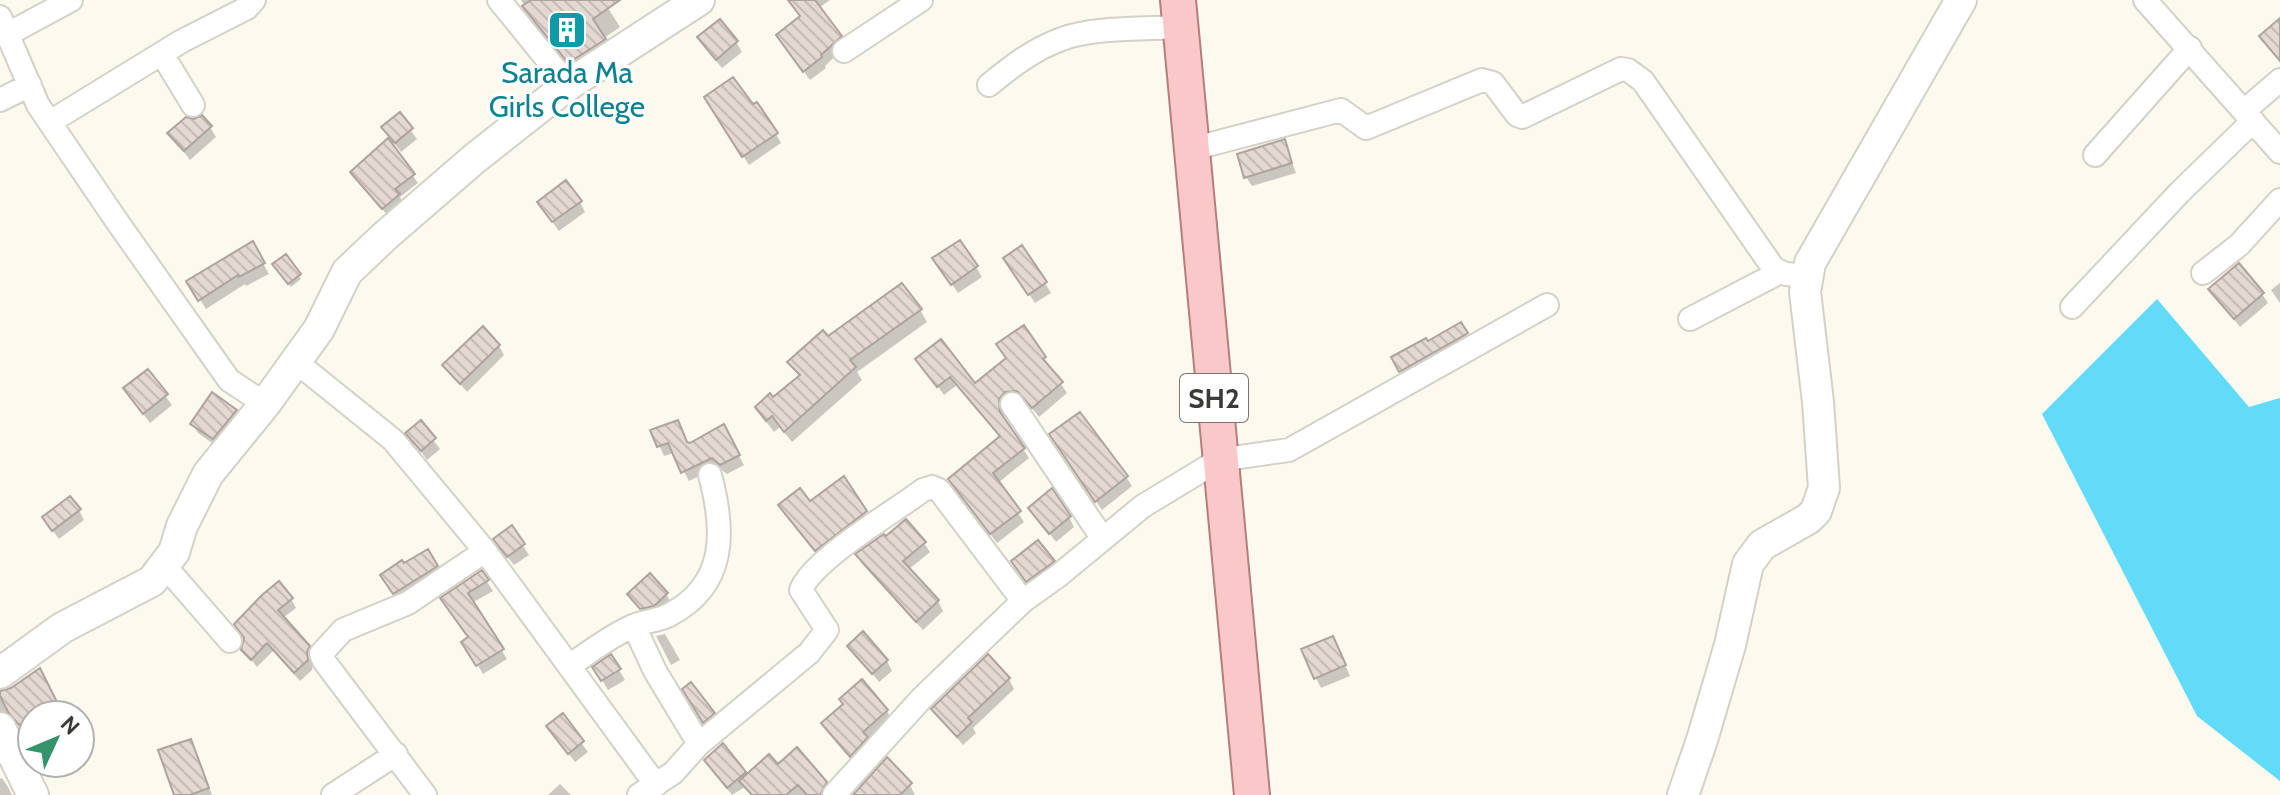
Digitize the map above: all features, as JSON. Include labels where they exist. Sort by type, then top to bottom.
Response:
[{"type":"main road","name":"SH2","points":[[1179,14],[1252,795]]},
{"type":"street","points":[[71,0],[4,26],[38,105],[229,380],[265,404]]},
{"type":"street","points":[[50,122],[162,54],[247,8],[254,0]]},
{"type":"street","points":[[499,0],[568,85]]},
{"type":"street","points":[[0,673],[62,628],[152,581],[174,552],[182,526],[208,474],[265,404],[319,329],[347,272],[474,159],[568,85],[699,0]]},
{"type":"street","points":[[844,51],[921,0]]},
{"type":"street","points":[[1690,319],[1793,274],[1810,263],[1961,0]]},
{"type":"street","points":[[2145,0],[2280,152]]},
{"type":"street","points":[[989,85],[1026,56],[1065,37],[1179,14]]},
{"type":"street","points":[[2095,155],[2190,48]]},
{"type":"street","points":[[162,54],[193,105]]},
{"type":"street","points":[[1192,149],[1341,110],[1366,128],[1482,80],[1493,83],[1517,115],[1522,117],[1621,69],[1628,70],[1643,81],[1774,269],[1793,274],[1805,292],[1824,488],[1816,511],[1808,519],[1762,545],[1748,564],[1730,645],[1683,795]]},
{"type":"street","points":[[2072,307],[2280,80]]},
{"type":"street","points":[[0,100],[30,85]]},
{"type":"street","points":[[2203,273],[2239,245],[2280,200]]},
{"type":"street","points":[[834,795],[922,698],[1023,601],[1143,506],[1219,460],[1289,450],[1547,305]]},
{"type":"street","points":[[295,361],[393,440],[485,551],[569,666],[647,790],[673,773],[699,744],[809,653],[824,634],[825,625],[801,590],[805,581],[833,555],[923,490],[932,487],[939,490],[1023,601]]},
{"type":"street","points":[[1012,404],[1103,539]]},
{"type":"street","points":[[569,666],[634,626],[667,616],[696,597],[713,573],[718,544],[719,508],[710,475]]},
{"type":"street","points":[[425,795],[321,654],[343,630],[408,603],[485,551]]},
{"type":"street","points":[[164,565],[230,641]]},
{"type":"street","points":[[634,626],[655,671],[699,744]]},
{"type":"street","points":[[0,728],[33,795]]},
{"type":"street","points":[[333,795],[396,754]]},
{"type":"water","points":[[2157,299],[2249,407],[2280,398],[2280,781],[2197,716],[2042,414]]},
{"type":"building","name":"Sarada Ma Girls College","points":[[531,0],[620,0],[593,19],[606,39],[568,63],[522,6]]},
{"type":"building","points":[[788,0],[815,0],[842,36],[803,72],[776,35],[800,16]]},
{"type":"building","points":[[2280,18],[2280,61],[2259,36]]},
{"type":"building","points":[[720,19],[738,41],[716,60],[697,37]]},
{"type":"building","points":[[733,77],[753,104],[757,102],[778,133],[742,157],[704,97]]},
{"type":"building","points":[[400,112],[413,128],[395,143],[381,127]]},
{"type":"building","points":[[202,115],[212,126],[184,151],[167,133],[186,117],[194,119]]},
{"type":"building","points":[[388,138],[415,174],[395,189],[400,194],[382,209],[350,172]]},
{"type":"building","points":[[1285,139],[1292,163],[1244,178],[1237,154]]},
{"type":"building","points":[[566,180],[582,201],[552,222],[537,202]]},
{"type":"building","points":[[960,240],[978,266],[951,285],[932,258]]},
{"type":"building","points":[[253,241],[265,263],[238,275],[198,301],[186,281]]},
{"type":"building","points":[[1022,245],[1047,282],[1028,295],[1003,258]]},
{"type":"building","points":[[286,254],[301,274],[288,284],[272,264]]},
{"type":"building","points":[[2239,263],[2264,293],[2234,319],[2208,289]]},
{"type":"building","points":[[902,283],[922,309],[850,360],[856,367],[784,432],[772,416],[766,421],[755,407],[770,393],[773,397],[800,375],[787,362],[823,330],[828,336]]},
{"type":"building","points":[[1461,322],[1468,333],[1399,372],[1391,357]]},
{"type":"building","points":[[1024,325],[1046,357],[1043,359],[1063,382],[1032,408],[1017,391],[1005,392],[999,399],[1000,412],[1025,448],[993,473],[1021,511],[990,534],[948,479],[1000,436],[950,377],[937,387],[915,359],[941,339],[975,383],[1006,358],[996,344]]},
{"type":"building","points":[[483,326],[500,345],[460,384],[442,365]]},
{"type":"building","points":[[148,369],[168,394],[143,414],[123,388]]},
{"type":"building","points":[[212,392],[237,410],[213,439],[190,424]]},
{"type":"building","points":[[1080,412],[1128,476],[1095,502],[1049,434]]},
{"type":"building","points":[[421,420],[436,438],[421,451],[405,433]]},
{"type":"building","points":[[678,420],[690,443],[724,424],[740,455],[720,465],[712,458],[681,473],[668,443],[657,447],[650,430]]},
{"type":"building","points":[[844,476],[867,511],[815,551],[778,505],[800,488],[810,501]]},
{"type":"building","points":[[1052,488],[1071,516],[1049,534],[1028,508]]},
{"type":"building","points":[[70,496],[81,509],[52,531],[42,517]]},
{"type":"building","points":[[906,519],[926,542],[903,561],[939,600],[916,622],[855,554],[884,534],[886,536]]},
{"type":"building","points":[[512,525],[525,544],[507,557],[493,539]]},
{"type":"building","points":[[1038,540],[1055,561],[1026,582],[1011,561]]},
{"type":"building","points":[[428,549],[438,566],[393,594],[380,575],[402,560],[404,563]]},
{"type":"building","points":[[482,570],[489,580],[468,593],[504,649],[476,666],[461,642],[468,637],[440,598]]},
{"type":"building","points":[[650,573],[668,593],[654,606],[640,609],[627,594]]},
{"type":"building","points":[[279,581],[293,598],[278,610],[310,646],[308,660],[294,673],[267,643],[251,660],[241,650],[244,638],[234,624]]},
{"type":"building","points":[[863,631],[888,660],[872,674],[847,646]]},
{"type":"building","points":[[1333,636],[1346,665],[1314,679],[1301,649]]},
{"type":"building","points":[[611,654],[621,669],[601,681],[592,667]]},
{"type":"building","points":[[988,654],[1010,678],[968,718],[972,722],[957,737],[931,709]]},
{"type":"building","points":[[40,668],[56,699],[16,699],[16,721],[0,696],[0,691],[11,688]]},
{"type":"building","points":[[862,679],[888,710],[863,732],[868,737],[850,757],[821,723],[843,704],[839,699]]},
{"type":"building","points":[[691,682],[715,713],[703,723],[682,689]]},
{"type":"building","points":[[563,713],[584,741],[568,754],[546,726]]},
{"type":"building","points":[[191,739],[209,788],[190,795],[174,795],[158,750]]},
{"type":"building","points":[[723,743],[746,772],[727,788],[704,760]]},
{"type":"building","points":[[797,747],[827,782],[820,795],[807,795],[798,785],[786,795],[752,795],[739,781],[769,754],[778,764]]},
{"type":"building","points":[[887,757],[912,783],[900,795],[853,795]]},
{"type":"place","name":"Sarada Ma Girls College","points":[[567,30]]}]
